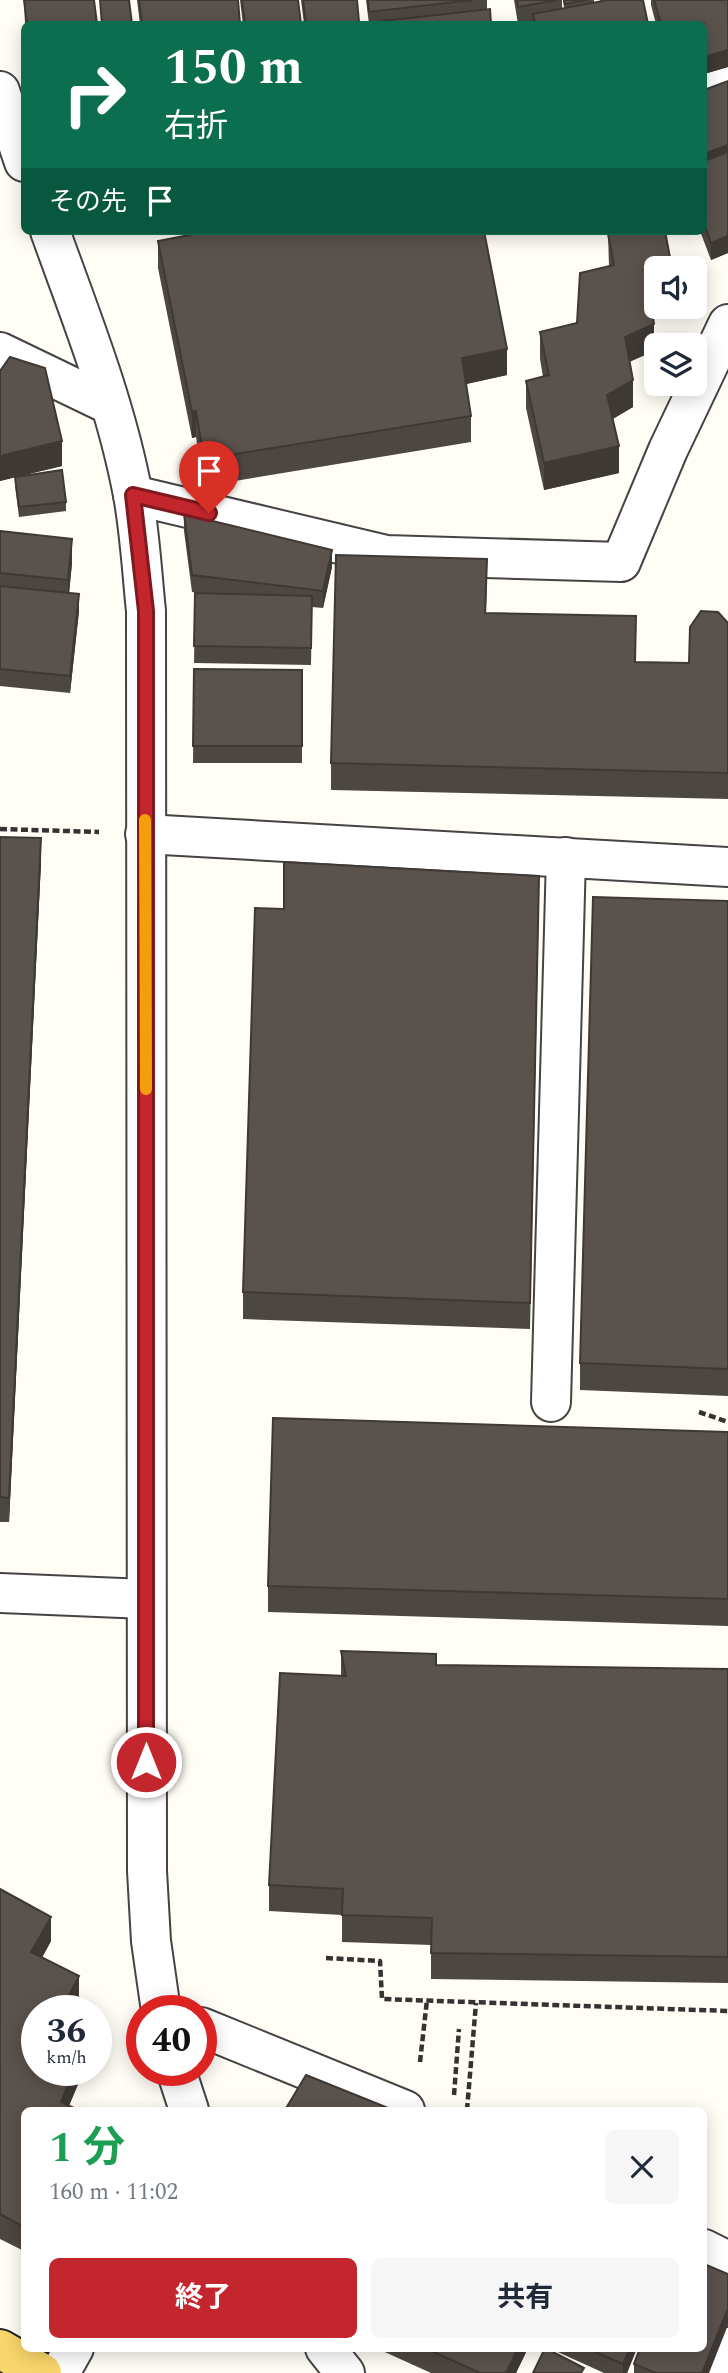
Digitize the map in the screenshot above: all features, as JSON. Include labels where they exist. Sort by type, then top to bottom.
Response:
[{"type":"main road","points":[[0,2348],[42,2373]]},
{"type":"street","points":[[707,85],[728,79]]},
{"type":"street","points":[[0,91],[21,149]]},
{"type":"street","points":[[51,235],[95,356],[133,495],[146,611],[147,1871],[151,1941],[160,1995]]},
{"type":"street","points":[[133,495],[386,555],[621,562],[668,450],[728,324]]},
{"type":"street","points":[[0,352],[110,405]]},
{"type":"street","points":[[145,834],[728,867]]},
{"type":"street","points":[[551,1402],[566,857]]},
{"type":"street","points":[[0,1593],[146,1599]]},
{"type":"street","points":[[217,2033],[398,2107]]},
{"type":"street","points":[[181,2086],[188,2107]]},
{"type":"street","points":[[707,2250],[728,2261]]},
{"type":"street","points":[[718,2373],[728,2347]]},
{"type":"street","points":[[60,2373],[72,2352]]},
{"type":"path","points":[[0,829],[145,834]]},
{"type":"path","points":[[699,1412],[728,1422]]},
{"type":"path","points":[[326,1958],[380,1961],[382,1999],[728,2011]]},
{"type":"path","points":[[420,2069],[427,2000]]},
{"type":"path","points":[[467,2107],[476,2003]]},
{"type":"path","points":[[453,2097],[459,2029]]},
{"type":"building","points":[[24,0],[94,0],[97,21],[27,21]]},
{"type":"building","points":[[100,0],[129,0],[132,21],[102,21]]},
{"type":"building","points":[[139,0],[238,0],[240,21],[142,21]]},
{"type":"building","points":[[242,0],[298,0],[301,21],[245,21]]},
{"type":"building","points":[[303,0],[357,0],[359,21],[306,21]]},
{"type":"building","points":[[368,0],[472,0],[369,12]]},
{"type":"building","points":[[517,0],[557,0],[518,7]]},
{"type":"building","points":[[564,0],[586,0],[565,4]]},
{"type":"building","points":[[608,0],[643,0],[647,21],[534,21],[533,14]]},
{"type":"building","points":[[654,0],[728,0],[728,50],[707,56],[707,21],[660,21]]},
{"type":"building","points":[[490,9],[491,21],[383,21]]},
{"type":"building","points":[[728,81],[728,145],[707,153],[707,89]]},
{"type":"building","points":[[728,152],[728,236],[711,243],[707,232],[707,160]]},
{"type":"building","points":[[189,235],[485,235],[507,349],[462,358],[471,416],[204,459],[158,241]]},
{"type":"building","points":[[608,235],[666,235],[670,256],[644,256],[644,319],[653,319],[654,324],[625,337],[633,380],[607,395],[619,446],[544,463],[526,381],[549,375],[540,332],[577,323],[580,273],[614,265]]},
{"type":"building","points":[[10,357],[45,368],[62,441],[0,456],[0,371]]},
{"type":"building","points":[[62,470],[66,502],[19,507],[15,477]]},
{"type":"building","points":[[184,514],[332,550],[323,591],[192,575]]},
{"type":"building","points":[[0,531],[72,539],[68,580],[0,573]]},
{"type":"building","points":[[336,555],[487,559],[485,613],[636,616],[635,662],[689,663],[690,627],[701,611],[718,612],[728,623],[728,773],[331,763]]},
{"type":"building","points":[[0,586],[79,594],[70,676],[0,669]]},
{"type":"building","points":[[195,593],[312,596],[311,648],[194,646]]},
{"type":"building","points":[[194,669],[302,670],[302,746],[193,746]]},
{"type":"building","points":[[0,837],[41,838],[9,1498],[0,1497]]},
{"type":"building","points":[[284,862],[539,876],[530,1303],[243,1292],[255,908],[284,909]]},
{"type":"building","points":[[593,897],[728,901],[728,1369],[580,1363]]},
{"type":"building","points":[[273,1418],[728,1432],[728,1599],[268,1586]]},
{"type":"building","points":[[341,1651],[436,1654],[436,1665],[728,1669],[728,1957],[431,1953],[432,1918],[342,1915],[343,1889],[269,1885],[280,1673],[346,1676]]},
{"type":"building","points":[[0,1889],[51,1917],[31,1952],[79,1976],[69,1995],[21,1995],[21,2086],[68,2086],[61,2102],[72,2107],[21,2107],[21,2225],[0,2214]]},
{"type":"building","points":[[306,2075],[386,2107],[287,2107]]},
{"type":"building","points":[[707,2265],[728,2274],[728,2308],[702,2373],[656,2373],[634,2364],[638,2352],[707,2352]]},
{"type":"building","points":[[434,2352],[516,2352],[506,2373],[480,2373]]},
{"type":"building","points":[[543,2352],[553,2352],[584,2368],[581,2373],[533,2373]]},
{"type":"building","points":[[595,2352],[628,2352],[623,2364]]},
{"type":"slow traffic","points":[[145,820],[146,1089]]},
{"type":"route","points":[[146,1762],[146,611],[133,495],[209,513]]}]
